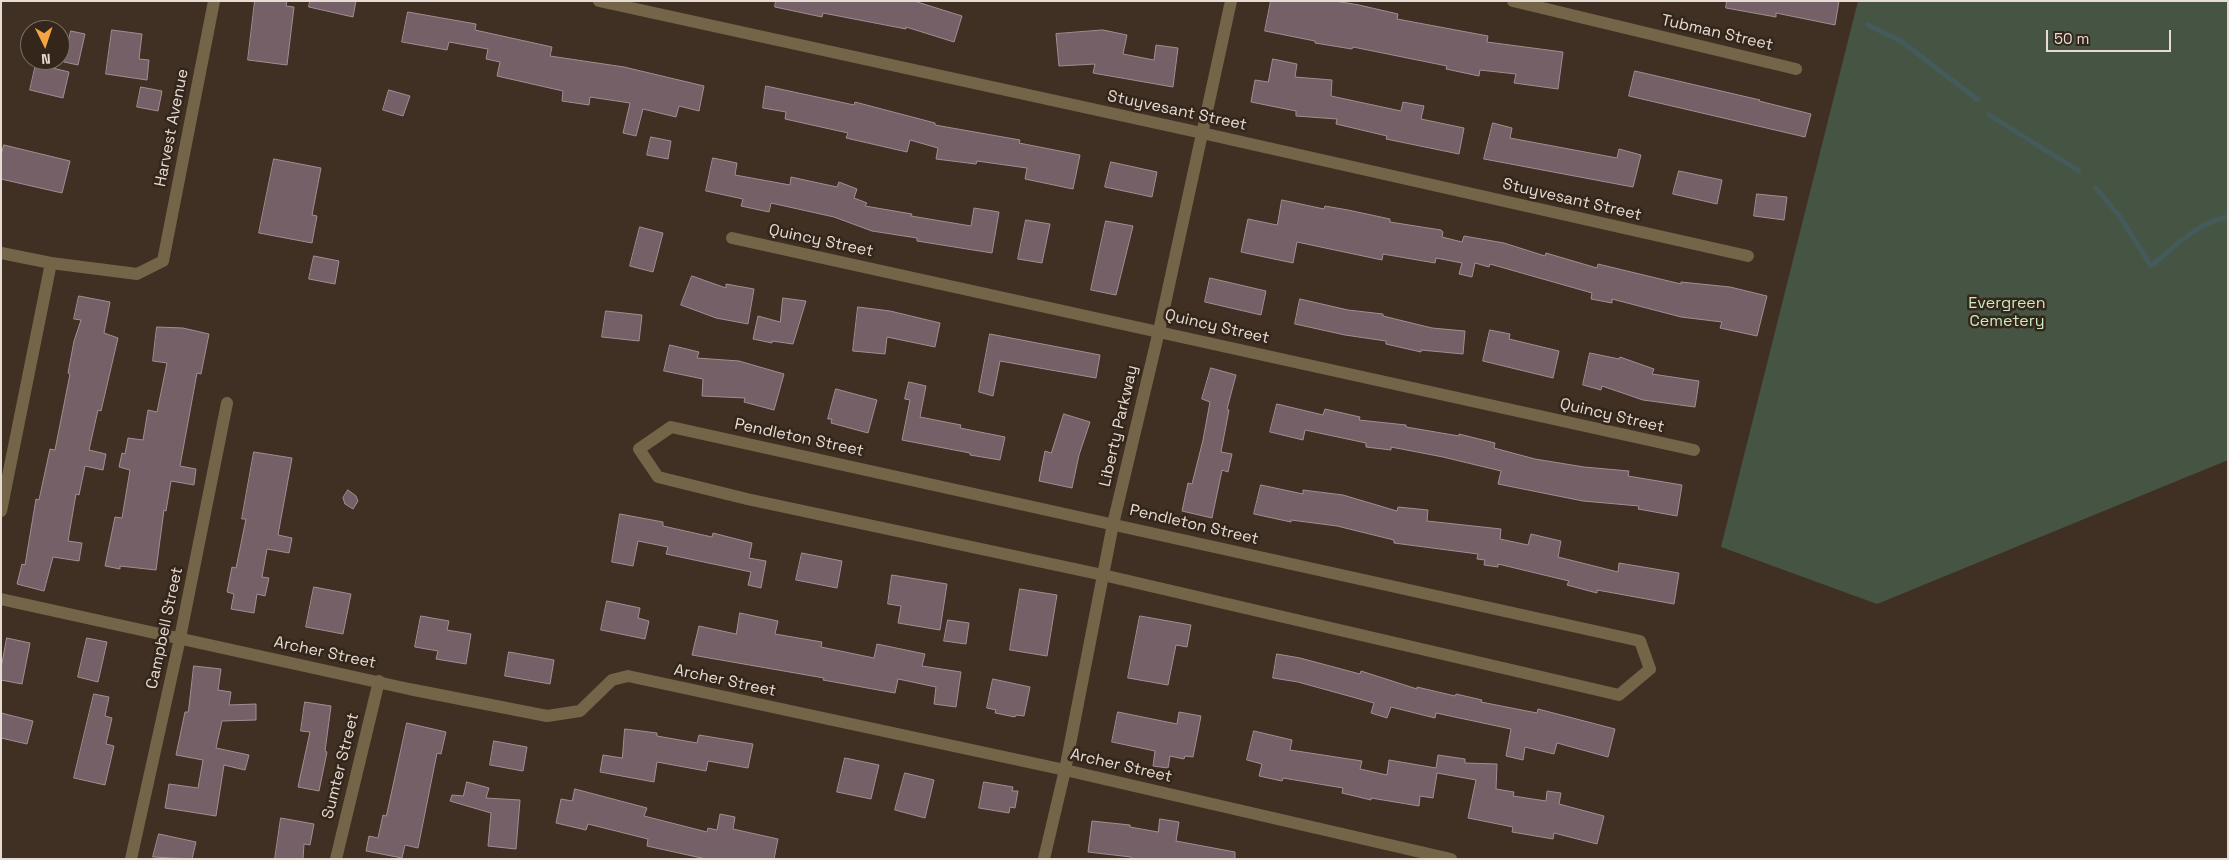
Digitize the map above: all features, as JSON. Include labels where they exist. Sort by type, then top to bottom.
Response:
[{"type":"street","name":"Harvest Avenue","points":[[51,263],[137,274],[163,261],[214,1]]},
{"type":"street","name":"Stuyvesant Street","points":[[599,1],[1202,133],[1748,256]]},
{"type":"street","name":"Liberty Parkway","points":[[1044,859],[1065,770],[1113,524],[1231,1]]},
{"type":"street","name":"Tubman Street","points":[[1513,1],[1796,69]]},
{"type":"street","name":"Quincy Street","points":[[732,238],[1694,450]]},
{"type":"street","points":[[1,253],[51,263],[1,511]]},
{"type":"street","name":"Campbell Street","points":[[131,859],[180,638],[227,403]]},
{"type":"street","name":"Pendleton Street","points":[[671,427],[1113,524],[1640,641],[1650,670],[1618,695],[1103,575],[747,499],[658,477],[639,449],[671,427]]},
{"type":"street","name":"Archer Street","points":[[1,599],[547,716],[580,711],[612,680],[628,676],[1065,770],[1452,859]]},
{"type":"street","name":"Sumter Street","points":[[336,859],[379,681]]},
{"type":"green space","name":"Evergreen Cemetery","points":[[1858,1],[2228,1],[2228,460],[1877,604],[1721,547]]},
{"type":"building","points":[[255,1],[287,1],[286,6],[294,7],[287,65],[248,60]]},
{"type":"building","points":[[310,1],[356,1],[353,17],[309,7]]},
{"type":"building","points":[[776,1],[914,1],[962,16],[954,42],[906,27],[906,29],[823,13],[822,17],[775,7]]},
{"type":"building","points":[[1271,1],[1335,1],[1359,5],[1398,14],[1397,19],[1488,36],[1487,42],[1563,52],[1558,89],[1514,83],[1516,74],[1480,70],[1479,76],[1446,69],[1447,66],[1353,47],[1352,49],[1315,43],[1315,41],[1265,31]]},
{"type":"building","points":[[1727,1],[1839,1],[1835,25],[1776,13],[1776,17],[1726,8]]},
{"type":"building","points":[[408,12],[476,24],[475,30],[552,47],[550,56],[624,67],[704,86],[699,111],[679,106],[676,117],[643,109],[636,136],[623,133],[630,103],[590,97],[589,105],[562,101],[563,91],[497,76],[500,62],[486,59],[488,49],[449,42],[447,50],[402,42]]},
{"type":"building","points":[[112,30],[142,34],[139,59],[149,60],[147,80],[106,74]]},
{"type":"building","points":[[1103,30],[1127,35],[1123,54],[1154,60],[1156,45],[1178,48],[1173,87],[1093,73],[1095,64],[1059,66],[1056,34]]},
{"type":"building","points":[[71,31],[85,34],[78,65],[70,63]]},
{"type":"building","points":[[1273,59],[1297,64],[1295,77],[1332,80],[1331,96],[1401,111],[1403,102],[1424,106],[1421,119],[1464,128],[1459,154],[1386,139],[1387,136],[1336,124],[1337,119],[1296,116],[1296,111],[1251,102],[1255,80],[1268,82]]},
{"type":"building","points":[[35,70],[61,70],[69,72],[63,98],[30,90]]},
{"type":"building","points":[[1635,71],[1811,114],[1805,137],[1629,96]]},
{"type":"building","points":[[766,86],[854,105],[855,102],[935,123],[935,125],[1020,140],[1019,143],[1080,155],[1073,189],[1025,179],[1027,168],[977,161],[976,164],[936,159],[938,148],[910,140],[907,152],[846,138],[848,133],[785,119],[786,112],[763,108]]},
{"type":"building","points":[[141,87],[162,91],[158,111],[137,107]]},
{"type":"building","points":[[389,90],[410,96],[403,116],[383,110]]},
{"type":"building","points":[[1493,123],[1512,128],[1510,138],[1617,158],[1619,149],[1641,155],[1633,187],[1484,159]]},
{"type":"building","points":[[651,137],[671,141],[668,159],[647,155]]},
{"type":"building","points":[[4,145],[70,161],[62,193],[1,179],[1,156]]},
{"type":"building","points":[[713,158],[737,163],[735,175],[790,185],[791,177],[837,187],[839,182],[857,189],[854,198],[867,203],[865,206],[912,214],[911,216],[971,226],[974,208],[999,212],[992,253],[917,241],[917,238],[872,231],[834,217],[771,203],[769,212],[741,206],[743,199],[706,191]]},
{"type":"building","points":[[274,159],[321,168],[312,215],[317,216],[312,243],[259,233]]},
{"type":"building","points":[[1111,162],[1157,172],[1152,197],[1105,187]]},
{"type":"building","points":[[1679,171],[1722,180],[1717,204],[1673,194]]},
{"type":"building","points":[[1757,194],[1787,197],[1784,220],[1754,216]]},
{"type":"building","points":[[1282,200],[1324,209],[1325,206],[1348,210],[1390,219],[1390,222],[1441,230],[1443,232],[1442,237],[1462,242],[1464,236],[1504,243],[1545,256],[1546,253],[1597,268],[1598,264],[1681,284],[1681,282],[1730,287],[1767,296],[1757,336],[1720,328],[1722,322],[1681,317],[1612,299],[1612,303],[1591,299],[1592,293],[1490,264],[1489,267],[1475,263],[1472,277],[1459,274],[1462,263],[1436,258],[1435,263],[1383,254],[1382,260],[1297,242],[1293,263],[1241,252],[1248,219],[1277,225]]},
{"type":"building","points":[[1026,220],[1050,224],[1042,263],[1018,259]]},
{"type":"building","points":[[1106,221],[1133,226],[1116,295],[1091,290]]},
{"type":"building","points":[[640,227],[663,233],[653,272],[630,266]]},
{"type":"building","points":[[314,256],[339,261],[335,284],[309,279]]},
{"type":"building","points":[[692,276],[726,288],[726,284],[754,289],[748,324],[716,318],[681,305]]},
{"type":"building","points":[[1210,278],[1266,291],[1261,315],[1205,302]]},
{"type":"building","points":[[79,296],[110,302],[104,333],[118,338],[101,411],[98,410],[89,450],[106,454],[103,470],[85,466],[79,495],[76,494],[68,541],[82,543],[79,561],[53,557],[44,591],[17,584],[22,564],[25,565],[36,499],[39,500],[50,449],[55,450],[70,374],[68,373],[74,341],[81,320],[74,319]]},
{"type":"building","points":[[783,298],[806,301],[793,344],[772,341],[772,343],[753,339],[758,316],[780,322]]},
{"type":"building","points":[[1300,299],[1348,310],[1383,314],[1383,316],[1432,328],[1465,331],[1463,354],[1421,350],[1421,352],[1386,344],[1386,341],[1345,335],[1295,324]]},
{"type":"building","points":[[858,307],[890,311],[940,323],[935,347],[887,337],[885,354],[853,351]]},
{"type":"building","points":[[606,311],[642,315],[639,341],[602,337]]},
{"type":"building","points":[[157,327],[183,328],[209,334],[201,374],[197,373],[180,466],[196,469],[194,485],[171,481],[166,511],[164,510],[156,570],[120,566],[120,569],[105,566],[115,517],[122,518],[130,470],[119,467],[122,453],[125,454],[128,438],[143,440],[148,410],[157,412],[167,363],[153,361]]},
{"type":"building","points":[[1490,330],[1510,334],[1509,339],[1559,351],[1553,378],[1483,361]]},
{"type":"building","points":[[990,334],[1100,355],[1096,378],[1000,361],[993,396],[979,392]]},
{"type":"building","points":[[670,345],[699,352],[697,358],[739,361],[784,374],[774,410],[744,402],[745,398],[702,396],[703,379],[664,371]]},
{"type":"building","points":[[1590,353],[1619,359],[1620,357],[1654,369],[1652,374],[1699,381],[1695,407],[1643,400],[1602,386],[1601,390],[1583,385]]},
{"type":"building","points":[[1211,368],[1236,375],[1227,409],[1229,410],[1221,452],[1232,454],[1228,472],[1222,470],[1212,518],[1182,511],[1188,483],[1192,484],[1203,440],[1210,402],[1202,399]]},
{"type":"building","points":[[909,382],[926,386],[920,417],[961,425],[960,428],[1005,437],[1000,460],[902,440],[910,400],[905,399]]},
{"type":"building","points":[[836,389],[877,400],[868,433],[831,423],[832,419],[828,419]]},
{"type":"building","points":[[1277,404],[1323,415],[1325,409],[1360,417],[1359,420],[1406,425],[1406,427],[1459,436],[1459,434],[1495,443],[1494,448],[1535,459],[1584,467],[1629,471],[1628,476],[1682,485],[1677,516],[1638,509],[1639,506],[1583,501],[1498,484],[1501,471],[1443,457],[1391,447],[1391,450],[1366,447],[1366,443],[1305,430],[1303,440],[1270,432]]},
{"type":"building","points":[[1064,414],[1090,422],[1079,455],[1072,488],[1039,481],[1045,451],[1051,453]]},
{"type":"building","points":[[254,452],[292,458],[278,535],[292,538],[289,553],[267,549],[262,577],[269,578],[265,596],[257,594],[254,613],[231,609],[234,594],[227,592],[232,567],[236,568],[246,519],[242,519]]},
{"type":"building","points":[[1261,485],[1303,494],[1303,490],[1343,495],[1397,511],[1398,507],[1428,510],[1427,521],[1501,529],[1500,539],[1528,545],[1531,534],[1561,541],[1558,557],[1618,572],[1619,563],[1679,573],[1674,604],[1597,590],[1597,593],[1567,585],[1569,581],[1498,564],[1498,567],[1484,565],[1485,560],[1477,559],[1478,554],[1394,543],[1394,540],[1337,526],[1291,520],[1291,522],[1254,514]]},
{"type":"building","points":[[348,490],[356,496],[358,501],[353,509],[345,504],[343,498]]},
{"type":"building","points":[[620,514],[663,522],[663,526],[712,537],[713,533],[752,543],[749,558],[766,561],[761,588],[748,585],[751,572],[666,554],[668,547],[638,541],[633,566],[612,562]]},
{"type":"building","points":[[802,553],[842,561],[837,588],[796,580]]},
{"type":"building","points":[[892,575],[947,584],[940,630],[898,623],[901,606],[888,604]]},
{"type":"building","points":[[314,587],[351,594],[343,634],[306,627]]},
{"type":"building","points":[[1020,589],[1057,595],[1047,656],[1010,650]]},
{"type":"building","points":[[607,601],[640,608],[638,618],[649,621],[645,639],[601,630]]},
{"type":"building","points":[[740,613],[778,621],[775,634],[822,642],[821,647],[874,658],[877,644],[925,654],[922,666],[961,672],[956,707],[934,704],[936,687],[898,679],[895,693],[823,680],[824,678],[692,655],[699,626],[736,634]]},
{"type":"building","points":[[421,616],[449,621],[447,630],[471,634],[466,664],[436,659],[438,651],[415,647]]},
{"type":"building","points":[[1140,616],[1191,625],[1187,647],[1176,645],[1168,685],[1128,678]]},
{"type":"building","points":[[948,620],[969,623],[966,644],[944,641]]},
{"type":"building","points":[[7,638],[30,643],[22,684],[1,680],[1,669]]},
{"type":"building","points":[[87,638],[107,642],[98,682],[78,677]]},
{"type":"building","points":[[509,652],[554,660],[550,684],[505,676]]},
{"type":"building","points":[[1277,654],[1360,674],[1361,671],[1417,689],[1417,687],[1455,696],[1456,694],[1482,700],[1481,702],[1537,713],[1538,709],[1615,729],[1608,757],[1557,743],[1554,754],[1525,747],[1523,760],[1506,756],[1511,729],[1436,713],[1435,718],[1391,707],[1387,718],[1371,713],[1374,703],[1298,682],[1273,678]]},
{"type":"building","points":[[194,666],[221,669],[218,690],[231,692],[229,705],[256,704],[256,720],[222,721],[216,748],[249,755],[245,770],[224,765],[216,816],[165,808],[169,784],[198,788],[203,760],[176,755],[185,712],[188,712]]},
{"type":"building","points":[[993,679],[1030,687],[1024,716],[1016,715],[1015,717],[995,713],[996,710],[987,708]]},
{"type":"building","points":[[94,694],[109,697],[105,716],[112,718],[106,744],[114,746],[105,785],[74,778]]},
{"type":"building","points":[[305,702],[331,706],[325,751],[327,752],[319,791],[298,787],[310,732],[301,731]]},
{"type":"building","points":[[1118,712],[1177,724],[1179,712],[1201,716],[1193,757],[1185,756],[1184,759],[1170,756],[1168,768],[1153,766],[1155,751],[1112,742]]},
{"type":"building","points":[[1,713],[33,721],[27,744],[1,738]]},
{"type":"building","points":[[407,723],[446,732],[441,754],[437,753],[418,848],[405,845],[402,858],[366,851],[369,836],[378,838],[383,815],[386,816]]},
{"type":"building","points":[[625,729],[657,733],[657,736],[697,743],[699,735],[753,744],[748,768],[708,761],[706,771],[657,762],[654,782],[600,772],[603,755],[622,758]]},
{"type":"building","points":[[1254,731],[1292,740],[1290,750],[1362,761],[1360,769],[1387,775],[1389,760],[1436,768],[1438,755],[1465,759],[1465,763],[1497,764],[1496,789],[1514,792],[1513,796],[1546,801],[1547,791],[1561,793],[1559,804],[1604,816],[1597,844],[1554,833],[1553,839],[1512,832],[1513,827],[1468,818],[1476,780],[1437,773],[1433,798],[1420,796],[1419,806],[1371,798],[1371,800],[1342,793],[1343,788],[1283,778],[1282,781],[1259,776],[1262,764],[1247,760]]},
{"type":"building","points":[[494,741],[527,747],[523,771],[490,765]]},
{"type":"building","points":[[845,758],[879,765],[871,799],[837,792]]},
{"type":"building","points":[[905,773],[934,780],[925,818],[895,810]]},
{"type":"building","points":[[467,782],[489,788],[486,798],[520,800],[516,849],[488,846],[491,813],[450,801],[452,795],[463,796]]},
{"type":"building","points":[[984,782],[1013,787],[1012,791],[1018,791],[1015,808],[1010,807],[1009,813],[979,808]]},
{"type":"building","points":[[575,789],[647,808],[644,816],[707,832],[708,828],[717,830],[720,814],[735,817],[733,829],[778,839],[774,859],[706,859],[647,846],[648,839],[588,824],[586,830],[556,823],[561,799],[572,801]]},
{"type":"building","points":[[281,818],[314,824],[310,845],[304,844],[303,859],[275,859]]},
{"type":"building","points":[[1160,819],[1179,822],[1176,841],[1235,852],[1235,859],[1131,859],[1131,857],[1088,852],[1092,821],[1130,825],[1130,827],[1158,832]]},
{"type":"building","points":[[159,834],[196,842],[192,859],[153,857]]},
{"type":"waterway","points":[[1868,25],[1901,41],[1978,100]]},
{"type":"waterway","points":[[1989,115],[2079,171]]},
{"type":"waterway","points":[[2096,188],[2121,218],[2151,266],[2197,230],[2207,224],[2228,217]]}]
